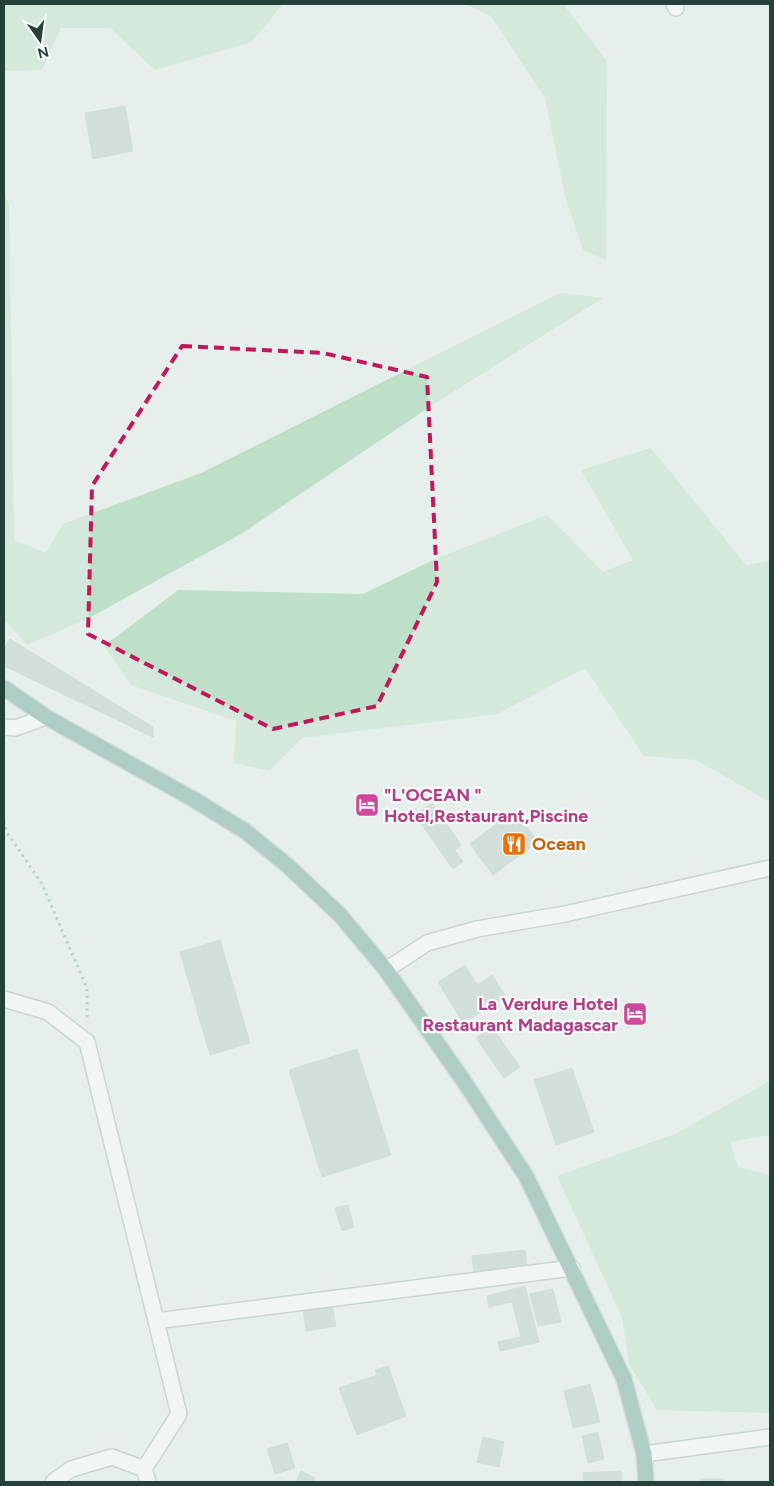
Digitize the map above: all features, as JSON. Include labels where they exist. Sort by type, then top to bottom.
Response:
[{"type":"main road","points":[[4,688],[46,717],[193,799],[245,831],[288,866],[340,915],[386,970],[463,1080],[526,1176],[624,1379],[644,1454],[646,1482]]},
{"type":"street","points":[[4,727],[15,728],[46,717]]},
{"type":"street","points":[[386,970],[427,943],[477,929],[565,914],[770,868]]},
{"type":"street","points":[[4,999],[48,1012],[87,1042],[178,1414],[146,1476],[112,1457],[71,1469],[53,1482]]},
{"type":"street","points":[[156,1321],[572,1268]]},
{"type":"street","points":[[644,1454],[770,1437]]},
{"type":"path","points":[[4,821],[6,831],[42,884],[87,988],[87,1042]]},
{"type":"highlighted area","points":[[182,346],[323,353],[427,377],[437,582],[377,706],[273,729],[88,634],[92,486]]},
{"type":"green space","points":[[4,4],[283,4],[252,42],[155,70],[110,28],[61,28],[42,70],[4,71]]},
{"type":"green space","points":[[464,4],[563,4],[607,61],[606,260],[583,250],[565,196],[545,98],[491,16]]},
{"type":"green space","points":[[4,192],[9,206],[14,540],[46,553],[63,524],[201,473],[560,293],[603,298],[437,402],[241,534],[91,617],[27,645],[4,619]]},
{"type":"green space","points":[[651,448],[746,565],[770,561],[770,802],[696,760],[644,756],[585,668],[497,714],[302,738],[269,771],[234,763],[236,721],[131,685],[104,646],[178,590],[363,594],[433,560],[547,515],[603,572],[633,560],[581,470]]},
{"type":"green space","points":[[770,1081],[770,1135],[730,1142],[738,1167],[770,1175],[770,1413],[657,1410],[629,1364],[622,1317],[557,1176],[675,1134]]},
{"type":"building","points":[[125,106],[133,151],[93,159],[85,113]]},
{"type":"building","points":[[10,639],[153,727],[153,737],[4,666],[4,648]]},
{"type":"building","points":[[432,803],[461,845],[455,850],[463,862],[453,869],[415,815]]},
{"type":"building","points":[[515,810],[538,842],[493,875],[470,844]]},
{"type":"building","points":[[220,940],[250,1043],[210,1055],[180,952]]},
{"type":"building","points":[[465,965],[477,985],[492,975],[506,997],[463,1023],[438,982]]},
{"type":"building","points":[[492,1027],[520,1067],[504,1078],[476,1038]]},
{"type":"building","points":[[357,1049],[391,1155],[322,1177],[289,1070]]},
{"type":"building","points":[[572,1068],[594,1132],[556,1145],[534,1080]]},
{"type":"building","points":[[348,1205],[354,1227],[342,1231],[335,1208]]},
{"type":"building","points":[[525,1250],[527,1268],[474,1275],[472,1256]]},
{"type":"building","points":[[525,1286],[539,1342],[500,1351],[498,1342],[521,1337],[512,1302],[489,1307],[487,1296]]},
{"type":"building","points":[[553,1289],[561,1322],[538,1326],[530,1294]]},
{"type":"building","points":[[332,1305],[336,1326],[306,1331],[303,1310]]},
{"type":"building","points":[[388,1366],[406,1416],[357,1435],[339,1388],[377,1375],[375,1370]]},
{"type":"building","points":[[590,1384],[600,1422],[573,1428],[564,1391]]},
{"type":"building","points":[[598,1432],[604,1459],[588,1463],[582,1436]]},
{"type":"building","points":[[483,1437],[504,1442],[499,1467],[477,1462]]},
{"type":"building","points":[[287,1443],[295,1468],[275,1474],[267,1449]]},
{"type":"building","points":[[301,1471],[315,1478],[313,1482],[296,1482]]},
{"type":"building","points":[[621,1471],[622,1482],[584,1482],[583,1473]]},
{"type":"building","points":[[700,1479],[724,1479],[724,1482],[700,1482]]},
{"type":"place","name":"\"L'OCEAN \" Hotel,Restaurant,Piscine","points":[[367,805]]},
{"type":"place","name":"Ocean","points":[[514,844]]},
{"type":"place","name":"La Verdure Hotel Restaurant Madagascar","points":[[635,1014]]}]
